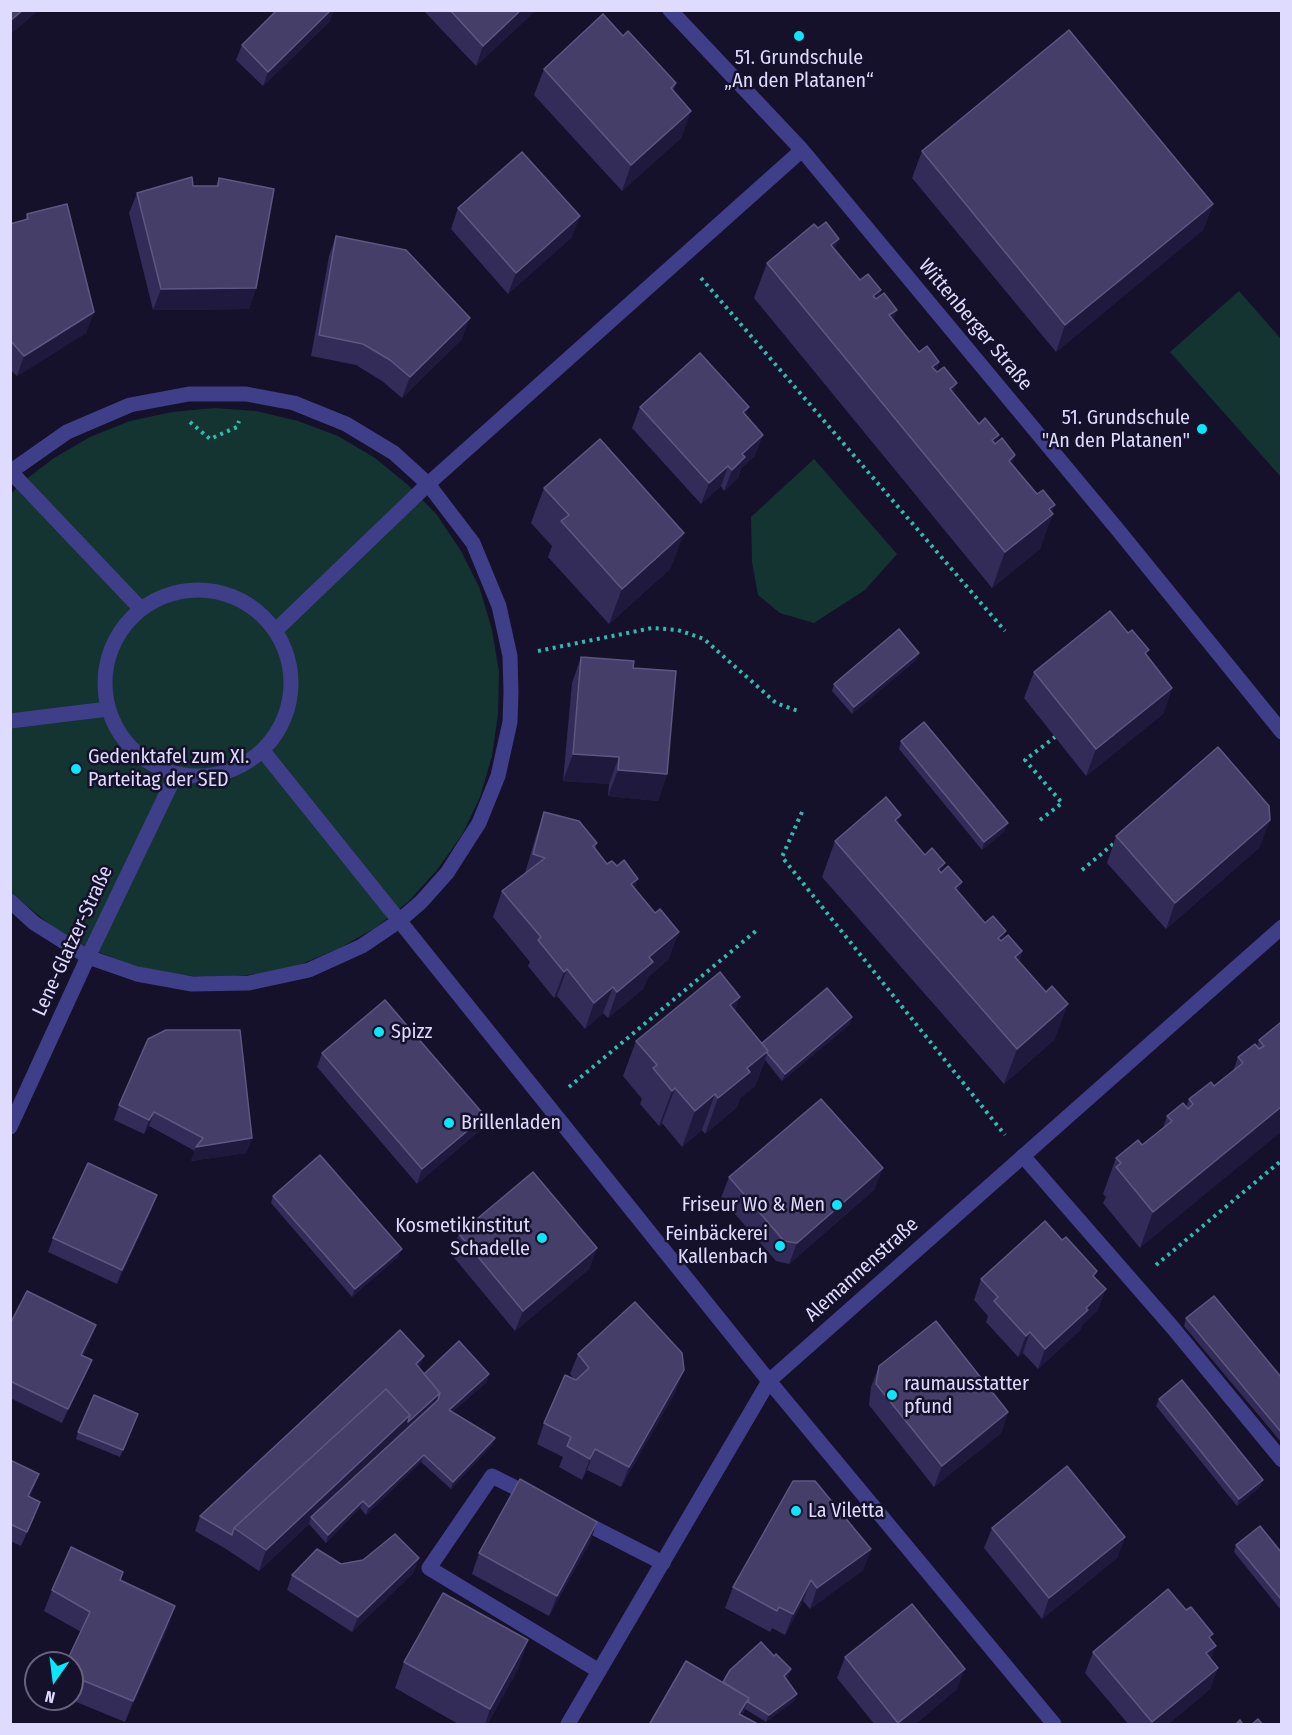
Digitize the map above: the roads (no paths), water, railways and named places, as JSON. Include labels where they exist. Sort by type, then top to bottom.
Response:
[{"type":"street","name":"Wittenberger Straße","points":[[670,10],[802,150],[1118,530],[1281,732]]},
{"type":"street","points":[[276,630],[428,484],[802,150]]},
{"type":"street","points":[[10,901],[34,923],[88,957],[137,974],[192,984],[249,983],[309,970],[362,946],[399,921],[421,902],[447,873],[479,823],[491,796],[501,768],[510,722],[510,656],[500,606],[473,543],[428,484],[394,453],[346,424],[294,403],[246,394],[189,394],[129,405],[67,432],[11,472],[140,608]]},
{"type":"street","points":[[198,589],[228,593],[255,608],[276,630],[287,654],[292,680],[289,706],[279,730],[263,750],[248,762],[213,775],[176,774],[146,761],[122,738],[108,709],[104,681],[108,654],[121,629],[140,608],[167,594],[198,589]]},
{"type":"street","points":[[10,721],[108,709]]},
{"type":"street","points":[[263,750],[769,1381],[1054,1725]]},
{"type":"street","name":"Lene-Glatzer-Straße","points":[[10,1127],[176,774]]},
{"type":"street","name":"Alemannenstraße","points":[[568,1725],[769,1381],[1281,927]]},
{"type":"street","points":[[1023,1156],[1134,1284],[1281,1460]]},
{"type":"street","points":[[546,1503],[492,1476],[429,1568],[599,1671]]},
{"type":"street","points":[[567,1514],[663,1563]]},
{"type":"place","name":"51. Grundschule „An den Platanen“","points":[[799,36]]},
{"type":"place","name":"51. Grundschule \"An den Platanen\"","points":[[1202,429]]},
{"type":"place","name":"Gedenktafel zum XI. Parteitag der SED","points":[[76,769]]},
{"type":"place","name":"Spizz","points":[[379,1032]]},
{"type":"place","name":"Brillenladen","points":[[449,1123]]},
{"type":"place","name":"Friseur Wo & Men","points":[[837,1205]]},
{"type":"place","name":"Kosmetikinstitut Schadelle","points":[[542,1238]]},
{"type":"place","name":"Feinbäckerei Kallenbach","points":[[780,1246]]},
{"type":"place","name":"raumausstatter pfund","points":[[892,1395]]},
{"type":"place","name":"La Viletta","points":[[796,1511]]}]
